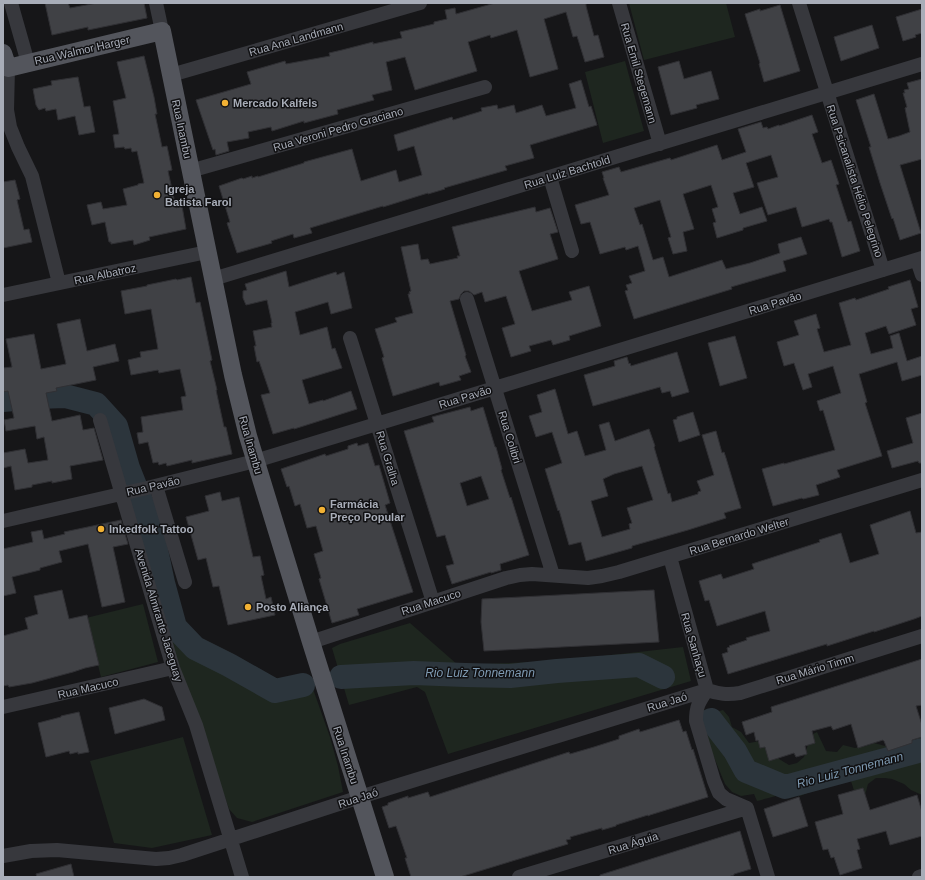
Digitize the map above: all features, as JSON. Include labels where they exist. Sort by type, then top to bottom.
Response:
[{"type":"main road","name":"Rua Walmor Harger","points":[[4,63],[28,63],[162,31]]},
{"type":"main road","name":"Rua Inambu","points":[[162,31],[234,382],[248,436],[385,877]]},
{"type":"street","points":[[11,3],[28,63]]},
{"type":"street","name":"Rua Inambu","points":[[156,3],[162,31]]},
{"type":"street","name":"Rua Ana Landmann","points":[[171,75],[420,3]]},
{"type":"street","name":"Rua Emil Stegemann","points":[[619,3],[660,144]]},
{"type":"street","name":"Rua Psicanalista Hélio Pelegrino","points":[[799,3],[884,270]]},
{"type":"street","points":[[4,63],[7,110],[10,127],[32,176],[59,283]]},
{"type":"street","name":"Rua Luiz Bachtold","points":[[213,279],[922,64]]},
{"type":"street","name":"Rua Veroni Pedro Graciano","points":[[190,171],[485,87]]},
{"type":"street","points":[[550,177],[572,251]]},
{"type":"street","name":"Rua Albatroz","points":[[3,295],[207,252]]},
{"type":"street","points":[[920,259],[922,275]]},
{"type":"street","name":"Rua Pavão","points":[[3,520],[152,487],[255,461],[920,259]]},
{"type":"street","name":"Rua Colibri","points":[[467,299],[553,575]]},
{"type":"street","name":"Rua Gralha","points":[[350,338],[433,602]]},
{"type":"street","name":"Avenida Almirante Jaceguay","points":[[100,420],[125,493],[173,668],[196,725],[242,877]]},
{"type":"street","name":"Rua Bernardo Welter","points":[[553,575],[588,578],[619,572],[922,480]]},
{"type":"street","points":[[152,487],[185,582]]},
{"type":"street","name":"Rua Sanhaçu","points":[[670,557],[706,690],[696,712],[696,721],[714,782],[719,793],[726,799],[747,808]]},
{"type":"street","name":"Rua Macuco","points":[[311,642],[506,578],[532,574],[553,575]]},
{"type":"street","name":"Rua Mário Timm","points":[[706,690],[719,694],[740,692],[922,636]]},
{"type":"street","name":"Rua Macuco","points":[[3,707],[173,668]]},
{"type":"street","name":"Rua Jaó","points":[[3,856],[31,851],[57,850],[139,858],[169,858],[182,855],[360,797],[706,690]]},
{"type":"street","points":[[747,808],[768,877]]},
{"type":"street","name":"Rua Águia","points":[[519,877],[747,808]]},
{"type":"shaded area","points":[[629,3],[726,3],[735,37],[644,60]]},
{"type":"shaded area","points":[[625,61],[644,131],[603,143],[585,72]]},
{"type":"shaded area","points":[[147,500],[171,589],[177,621],[189,638],[210,648],[220,655],[240,658],[260,669],[267,677],[283,680],[305,679],[313,689],[330,737],[343,792],[252,822],[237,818],[229,809],[183,679],[136,522],[135,508],[138,501]]},
{"type":"shaded area","points":[[143,604],[158,662],[101,677],[86,618]]},
{"type":"shaded area","points":[[410,623],[458,665],[558,661],[683,647],[691,681],[448,754],[425,692],[417,687],[349,705],[332,648],[340,644]]},
{"type":"shaded area","points":[[723,710],[729,717],[732,727],[741,732],[749,743],[765,740],[775,744],[779,759],[789,765],[797,763],[804,757],[811,735],[817,732],[826,751],[837,752],[843,745],[855,748],[874,743],[889,747],[922,736],[922,748],[841,769],[820,777],[840,776],[922,751],[922,795],[911,790],[904,784],[892,779],[876,778],[868,784],[864,799],[856,797],[851,781],[833,783],[800,796],[790,794],[757,801],[754,794],[741,796],[732,792],[725,784],[711,750],[702,722],[704,717],[714,733],[728,746],[735,767],[751,780],[767,783],[780,790],[793,792],[817,778],[807,778],[799,782],[788,784],[764,774],[756,773],[747,764],[730,736],[709,714]]},
{"type":"shaded area","points":[[183,737],[212,835],[152,848],[114,843],[90,761]]},
{"type":"building","points":[[45,3],[68,3],[70,8],[97,3],[144,3],[147,18],[88,30],[88,27],[52,35]]},
{"type":"building","points":[[495,3],[586,3],[594,36],[598,35],[604,57],[585,62],[577,36],[573,37],[566,12],[544,19],[558,69],[530,77],[517,30],[491,38],[490,35],[468,42],[477,71],[415,90],[405,57],[386,62],[392,90],[372,95],[374,100],[337,110],[338,114],[304,123],[304,121],[272,131],[271,127],[248,132],[249,138],[227,142],[229,151],[216,155],[215,149],[213,150],[196,100],[251,84],[247,72],[285,61],[286,64],[330,56],[329,53],[373,42],[373,44],[402,38],[400,32],[434,24],[434,22],[447,19],[445,10],[455,8],[456,14]]},
{"type":"building","points":[[780,5],[800,71],[764,82],[760,63],[745,14]]},
{"type":"building","points":[[922,9],[922,33],[915,35],[916,37],[903,41],[896,17]]},
{"type":"building","points":[[872,25],[879,48],[841,61],[834,37]]},
{"type":"building","points":[[144,56],[154,97],[157,114],[155,114],[162,147],[167,146],[172,170],[168,171],[176,208],[182,206],[186,229],[149,237],[150,240],[134,245],[133,240],[111,244],[111,242],[109,242],[105,222],[92,225],[87,205],[101,202],[103,209],[127,205],[123,189],[144,183],[137,151],[132,152],[131,148],[125,149],[124,147],[115,148],[113,135],[119,134],[113,101],[126,98],[117,62]]},
{"type":"building","points":[[679,61],[684,79],[711,71],[719,99],[696,105],[697,108],[671,115],[658,67]]},
{"type":"building","points":[[78,77],[84,107],[90,106],[95,132],[79,135],[75,116],[58,120],[56,109],[46,111],[45,108],[39,110],[36,105],[33,89],[52,85],[51,81]]},
{"type":"building","points":[[922,79],[922,159],[900,165],[921,233],[900,240],[880,183],[869,147],[871,147],[856,100],[874,94],[888,139],[899,136],[910,132],[905,108],[907,107],[903,93],[905,93],[904,90],[909,89],[907,83]]},
{"type":"building","points":[[581,80],[589,107],[591,106],[597,125],[530,145],[534,158],[505,166],[507,170],[310,228],[312,233],[294,238],[293,234],[271,241],[272,243],[237,253],[227,223],[230,222],[219,186],[242,178],[252,176],[252,178],[258,177],[304,162],[352,149],[361,181],[396,170],[399,182],[422,175],[414,146],[398,151],[394,135],[452,117],[453,120],[482,111],[481,108],[497,105],[498,109],[514,105],[516,113],[542,105],[546,116],[576,108],[569,84]]},
{"type":"building","points":[[812,115],[818,132],[812,134],[822,163],[831,160],[839,184],[836,185],[848,222],[851,221],[860,251],[842,257],[832,222],[830,222],[829,219],[802,227],[796,207],[768,215],[757,183],[778,177],[771,155],[746,163],[754,187],[733,193],[740,214],[762,207],[767,221],[717,238],[713,223],[716,222],[712,209],[718,207],[711,185],[683,194],[694,229],[683,232],[687,251],[673,254],[668,238],[671,237],[660,200],[634,208],[640,225],[642,224],[653,260],[663,257],[669,277],[722,260],[726,269],[750,263],[780,253],[778,244],[801,237],[807,254],[783,261],[786,271],[731,287],[732,289],[634,319],[625,291],[628,290],[626,285],[632,283],[629,276],[645,271],[638,246],[626,250],[625,247],[600,254],[590,222],[581,224],[575,205],[609,195],[602,172],[619,167],[621,172],[670,158],[671,160],[717,145],[722,160],[746,152],[738,129],[761,122],[763,128],[767,127],[768,129]]},
{"type":"building","points":[[15,180],[20,199],[17,200],[24,230],[29,229],[32,242],[3,248],[3,182]]},
{"type":"building","points":[[535,207],[536,212],[550,208],[558,232],[550,234],[558,259],[519,271],[532,311],[572,300],[569,292],[589,286],[601,326],[569,336],[570,340],[553,345],[551,340],[529,346],[531,351],[511,357],[502,328],[515,324],[506,296],[485,302],[482,292],[474,295],[469,291],[464,291],[459,299],[450,301],[466,355],[465,356],[471,372],[459,376],[461,380],[440,386],[439,382],[393,396],[382,358],[384,357],[375,329],[397,322],[395,318],[413,313],[408,294],[410,294],[409,292],[411,291],[401,247],[418,244],[421,260],[428,259],[430,264],[458,258],[457,256],[460,256],[452,227]]},
{"type":"building","points":[[286,271],[289,287],[336,272],[337,275],[344,272],[352,308],[331,314],[328,302],[295,312],[300,335],[327,327],[332,349],[335,348],[342,368],[302,380],[309,404],[323,401],[351,391],[357,409],[273,434],[261,395],[270,393],[259,361],[257,362],[253,331],[272,327],[272,323],[267,300],[246,305],[243,298],[243,291],[247,290],[245,284]]},
{"type":"building","points":[[191,277],[196,303],[200,302],[212,360],[210,361],[216,390],[224,427],[226,427],[232,454],[192,463],[192,460],[167,466],[166,463],[159,465],[158,462],[153,463],[148,442],[139,444],[137,433],[143,432],[141,417],[183,410],[181,397],[186,396],[180,369],[159,373],[158,370],[131,375],[128,360],[141,357],[140,352],[158,349],[151,309],[125,314],[121,291]]},
{"type":"building","points":[[910,280],[918,307],[911,309],[916,325],[889,334],[886,326],[865,333],[871,354],[893,348],[890,336],[899,333],[907,361],[922,356],[922,375],[902,381],[897,362],[859,374],[867,402],[865,403],[882,456],[837,470],[840,477],[816,485],[819,495],[773,506],[762,469],[835,450],[823,410],[820,411],[817,401],[841,393],[833,366],[808,374],[812,387],[803,390],[794,363],[784,366],[777,342],[799,335],[794,321],[816,314],[820,328],[817,329],[824,352],[851,345],[839,303],[855,298],[856,300]]},
{"type":"building","points":[[80,319],[87,351],[115,344],[119,361],[93,367],[96,380],[56,388],[57,391],[46,393],[52,421],[80,415],[83,430],[94,428],[103,460],[70,466],[72,479],[52,483],[52,481],[15,490],[11,466],[3,468],[3,453],[25,449],[28,463],[48,460],[44,437],[37,439],[35,426],[6,431],[4,420],[14,418],[8,391],[3,392],[3,368],[12,367],[6,339],[34,334],[41,369],[66,364],[57,324]]},
{"type":"building","points":[[735,336],[747,378],[720,386],[708,343]]},
{"type":"building","points":[[677,352],[689,392],[672,397],[670,391],[662,393],[660,387],[593,406],[584,375],[615,366],[614,361],[627,357],[631,366]]},
{"type":"building","points":[[555,389],[568,434],[577,431],[585,456],[606,450],[599,425],[609,422],[615,441],[649,429],[668,494],[670,493],[672,502],[698,494],[698,492],[701,491],[697,481],[714,475],[702,435],[716,431],[741,508],[724,513],[726,518],[586,561],[581,542],[569,545],[545,469],[562,463],[552,432],[536,437],[529,416],[542,412],[537,395]],"holes":[[[642,466],[653,500],[627,508],[632,523],[629,524],[630,529],[602,537],[591,501],[608,496],[603,479],[614,474]]]},
{"type":"building","points":[[470,407],[471,411],[483,407],[496,447],[501,470],[529,555],[500,564],[501,570],[452,584],[446,566],[454,564],[445,535],[437,537],[404,431],[434,422],[432,417]],"holes":[[[481,476],[489,499],[467,506],[460,483]]]},
{"type":"building","points":[[693,412],[700,435],[679,442],[673,420],[677,419],[677,417]]},
{"type":"building","points":[[922,413],[922,463],[919,463],[918,461],[892,468],[887,451],[913,443],[906,418]]},
{"type":"building","points":[[357,443],[358,446],[368,443],[375,466],[379,465],[390,503],[385,505],[413,592],[357,609],[359,615],[332,623],[319,579],[321,578],[314,554],[323,551],[316,526],[307,528],[300,504],[295,506],[289,486],[287,487],[281,469],[325,454],[326,456],[348,449],[348,446]]},
{"type":"building","points":[[220,492],[222,501],[239,497],[253,557],[260,556],[264,575],[261,576],[266,599],[271,597],[275,615],[228,625],[219,586],[213,587],[206,558],[198,560],[186,517],[209,511],[205,496]]},
{"type":"building","points":[[910,511],[916,533],[922,532],[922,616],[874,632],[827,646],[827,644],[728,674],[722,654],[728,652],[727,648],[730,647],[729,646],[747,640],[746,638],[770,631],[765,611],[717,626],[709,600],[705,601],[699,581],[721,574],[723,579],[754,569],[752,564],[820,542],[819,540],[841,533],[850,563],[879,554],[870,525]]},
{"type":"building","points":[[121,520],[128,544],[113,547],[125,602],[102,607],[88,544],[59,551],[62,562],[40,568],[40,570],[12,577],[16,593],[3,596],[3,549],[33,542],[31,532],[42,530],[44,539],[65,534],[64,532]]},
{"type":"building","points":[[62,590],[69,619],[87,615],[99,665],[32,683],[9,687],[8,685],[3,686],[3,636],[28,629],[25,618],[38,614],[34,596]]},
{"type":"building","points":[[654,590],[659,642],[484,651],[481,622],[482,599]]},
{"type":"building","points":[[922,659],[922,705],[916,706],[922,725],[922,737],[912,740],[912,743],[888,751],[883,740],[858,748],[851,724],[833,730],[831,726],[812,731],[815,743],[805,746],[807,754],[796,757],[794,753],[769,761],[765,747],[760,748],[758,740],[756,741],[754,732],[746,735],[742,722],[772,712],[771,707]]},
{"type":"building","points":[[144,699],[162,707],[165,720],[115,734],[109,708]]},
{"type":"building","points":[[79,712],[89,752],[70,754],[69,751],[46,757],[38,723]]},
{"type":"building","points":[[679,720],[683,732],[686,731],[692,750],[693,749],[708,797],[616,826],[602,830],[602,828],[570,837],[571,839],[566,840],[568,844],[460,877],[411,877],[405,858],[407,858],[396,826],[389,828],[382,807],[388,805],[388,803],[408,796],[408,798],[428,792],[430,797],[569,752],[570,754],[619,739],[619,736],[639,729],[640,732]]},
{"type":"building","points":[[863,788],[870,810],[917,795],[922,812],[922,836],[890,845],[886,831],[857,839],[860,849],[857,850],[862,868],[840,875],[834,857],[831,858],[828,849],[823,850],[815,822],[843,814],[838,795]]},
{"type":"building","points":[[799,797],[808,826],[773,837],[764,809]]},
{"type":"building","points":[[740,831],[751,869],[728,877],[600,877],[600,875]]},
{"type":"building","points":[[71,864],[74,877],[37,877],[36,874]]},
{"type":"waterway","name":"Rio Luiz Tonnemann","points":[[3,400],[65,396],[96,404],[116,426],[128,468],[151,526],[163,583],[175,627],[195,648],[275,691],[303,685]]},
{"type":"waterway","name":"Rio Luiz Tonnemann","points":[[341,677],[414,673],[510,676],[639,665],[663,677]]},
{"type":"waterway","name":"Rio Luiz Tonnemann","points":[[711,720],[735,751],[746,771],[785,787],[922,750]]},
{"type":"place","name":"Mercado Kalfels","points":[[225,103]]},
{"type":"place","name":"Igreja Batista Farol","points":[[157,195]]},
{"type":"place","name":"Farmácia Preço Popular","points":[[322,510]]},
{"type":"place","name":"Inkedfolk Tattoo","points":[[101,529]]},
{"type":"place","name":"Posto Aliança","points":[[248,607]]}]
